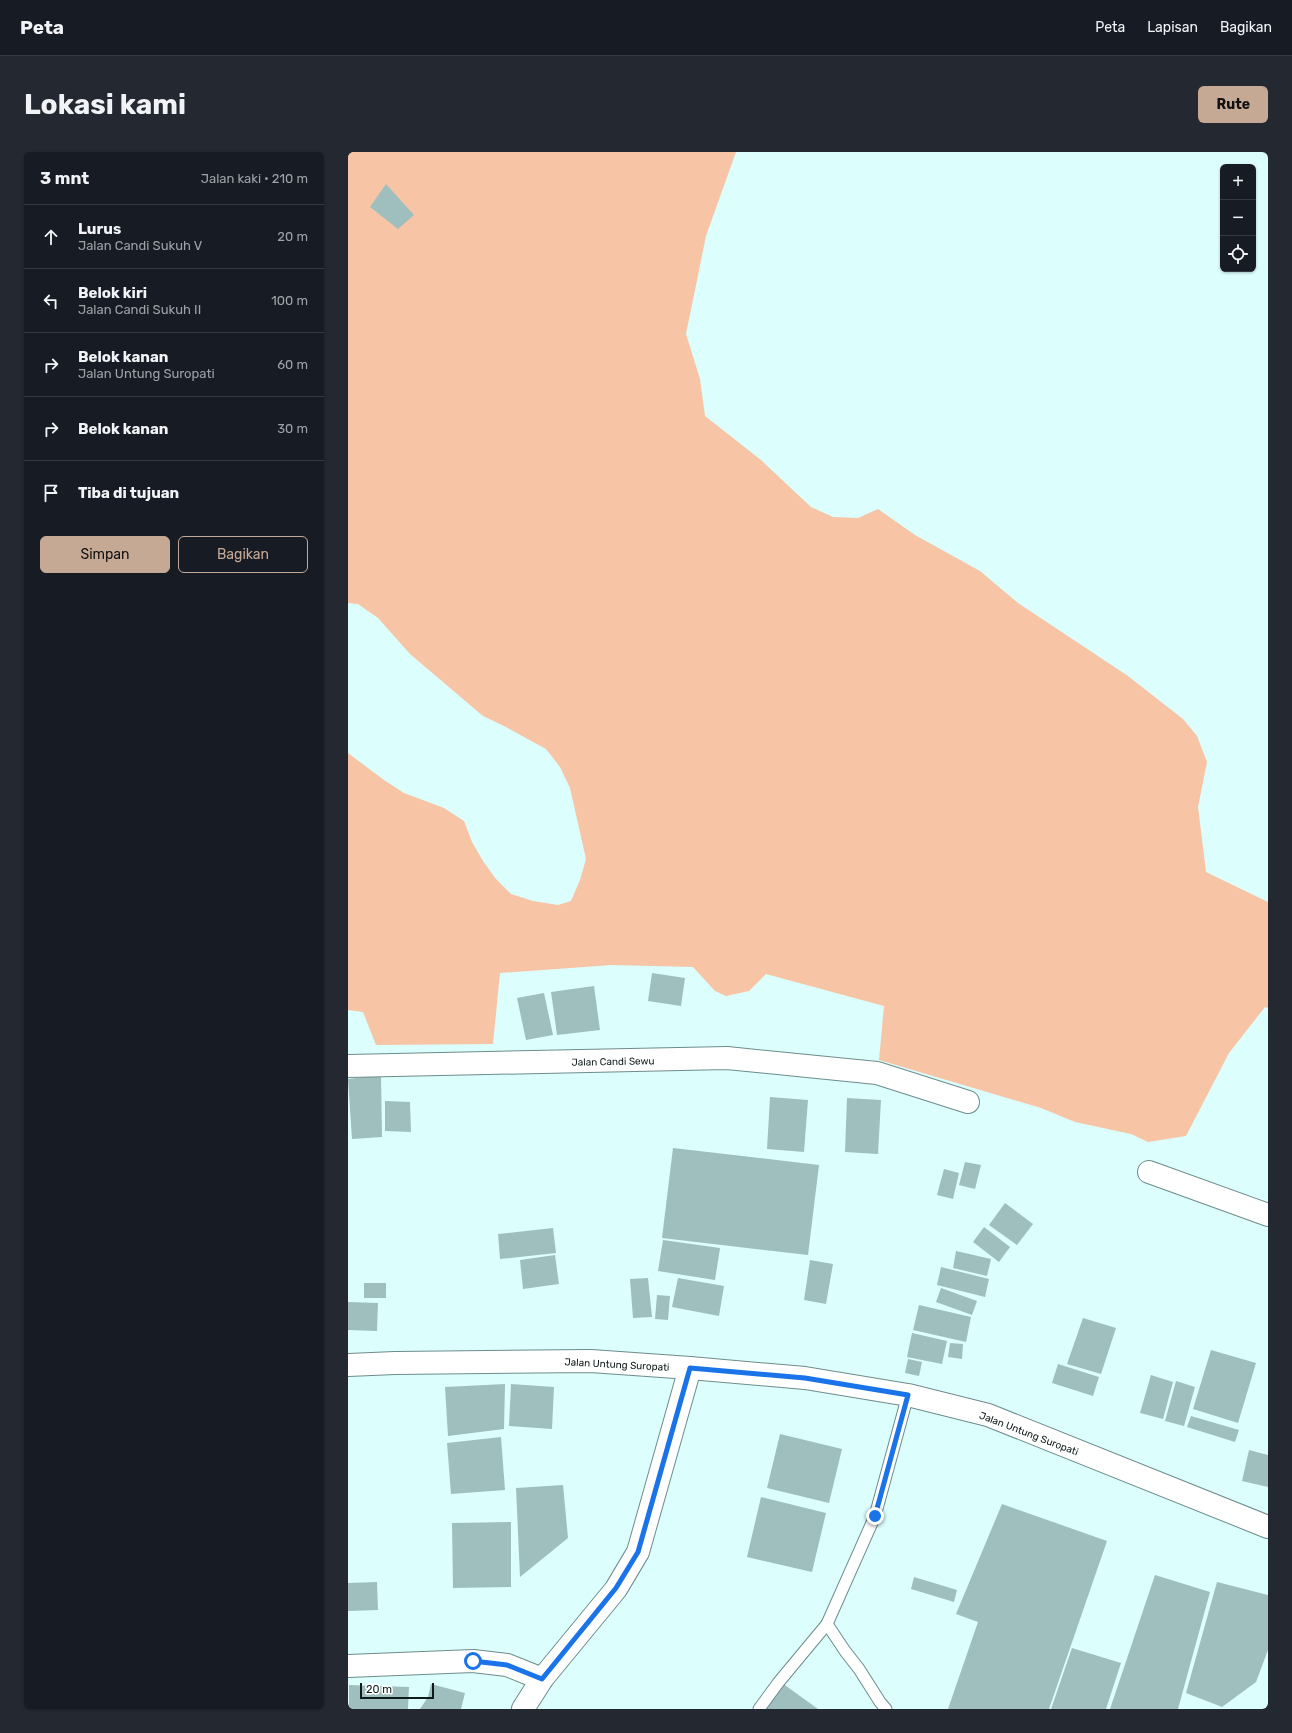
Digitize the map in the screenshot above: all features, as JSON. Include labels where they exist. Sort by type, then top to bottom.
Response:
[{"type":"street","name":"Jalan Candi Sewu","points":[[348,1066],[727,1058],[877,1073],[968,1102]]},
{"type":"street","points":[[1149,1172],[1268,1216]]},
{"type":"street","name":"Jalan Untung Suropati","points":[[348,1365],[395,1363],[591,1361],[805,1378],[908,1395],[988,1416],[1268,1526]]},
{"type":"street","points":[[523,1709],[542,1679],[616,1588],[638,1552],[690,1368]]},
{"type":"street","points":[[348,1666],[473,1661],[507,1665],[542,1679]]},
{"type":"lane","points":[[760,1709],[778,1683],[827,1624],[875,1516],[908,1395]]},
{"type":"lane","points":[[827,1624],[886,1709]]},
{"type":"shaded area","points":[[348,152],[736,152],[706,236],[686,334],[700,379],[705,416],[761,460],[811,507],[833,517],[858,518],[878,509],[915,535],[980,571],[1018,603],[1128,676],[1183,719],[1197,736],[1207,762],[1198,807],[1206,872],[1268,902],[1268,1008],[1265,1007],[1229,1053],[1186,1136],[1148,1142],[1131,1134],[1075,1122],[1041,1108],[879,1060],[884,1006],[766,974],[749,991],[726,996],[715,991],[693,967],[612,965],[500,973],[493,1044],[376,1045],[363,1012],[348,1010],[348,753],[404,793],[444,808],[464,821],[472,842],[483,861],[496,879],[511,894],[533,901],[558,905],[571,901],[580,880],[586,859],[570,788],[560,767],[546,749],[483,716],[410,654],[378,618],[358,604],[348,603]]},
{"type":"building","points":[[386,184],[414,215],[398,229],[370,207]]},
{"type":"building","points":[[652,973],[685,978],[681,1006],[648,1001]]},
{"type":"building","points":[[594,986],[600,1030],[557,1035],[551,992]]},
{"type":"building","points":[[544,993],[553,1035],[526,1040],[517,998]]},
{"type":"building","points":[[381,1075],[382,1137],[352,1139],[348,1079]]},
{"type":"building","points":[[770,1097],[808,1100],[804,1152],[767,1149]]},
{"type":"building","points":[[847,1098],[881,1100],[878,1154],[845,1152]]},
{"type":"building","points":[[385,1101],[410,1102],[411,1132],[385,1131]]},
{"type":"building","points":[[673,1148],[819,1165],[808,1255],[662,1238]]},
{"type":"building","points":[[965,1162],[981,1165],[975,1189],[959,1185]]},
{"type":"building","points":[[944,1169],[959,1173],[953,1199],[937,1195]]},
{"type":"building","points":[[1005,1203],[1033,1224],[1017,1245],[989,1225]]},
{"type":"building","points":[[984,1227],[1010,1247],[999,1262],[973,1242]]},
{"type":"building","points":[[553,1228],[556,1253],[500,1259],[498,1234]]},
{"type":"building","points":[[663,1240],[720,1248],[715,1280],[658,1271]]},
{"type":"building","points":[[956,1251],[991,1259],[987,1276],[953,1268]]},
{"type":"building","points":[[555,1255],[559,1284],[523,1289],[520,1260]]},
{"type":"building","points":[[810,1260],[833,1264],[826,1304],[804,1300]]},
{"type":"building","points":[[941,1267],[989,1279],[985,1297],[937,1285]]},
{"type":"building","points":[[648,1278],[652,1317],[633,1318],[630,1279]]},
{"type":"building","points":[[678,1278],[724,1286],[719,1316],[672,1307]]},
{"type":"building","points":[[364,1283],[386,1283],[386,1298],[364,1298]]},
{"type":"building","points":[[941,1288],[977,1301],[972,1315],[936,1302]]},
{"type":"building","points":[[657,1295],[670,1296],[668,1320],[655,1319]]},
{"type":"building","points":[[348,1302],[378,1303],[377,1331],[348,1330]]},
{"type":"building","points":[[919,1305],[971,1317],[966,1342],[913,1330]]},
{"type":"building","points":[[1083,1318],[1116,1328],[1101,1374],[1067,1364]]},
{"type":"building","points":[[912,1333],[947,1341],[942,1364],[907,1357]]},
{"type":"building","points":[[950,1343],[963,1344],[962,1359],[948,1357]]},
{"type":"building","points":[[1211,1350],[1256,1363],[1238,1423],[1193,1409]]},
{"type":"building","points":[[908,1359],[922,1362],[919,1376],[905,1373]]},
{"type":"building","points":[[1058,1364],[1099,1377],[1093,1396],[1052,1383]]},
{"type":"building","points":[[1151,1375],[1173,1382],[1163,1419],[1140,1413]]},
{"type":"building","points":[[1176,1381],[1195,1387],[1184,1426],[1165,1421]]},
{"type":"building","points":[[505,1384],[504,1429],[448,1436],[445,1387]]},
{"type":"building","points":[[511,1384],[554,1387],[552,1429],[509,1426]]},
{"type":"building","points":[[1191,1416],[1239,1430],[1235,1442],[1187,1427]]},
{"type":"building","points":[[780,1434],[842,1449],[829,1503],[767,1488]]},
{"type":"building","points":[[501,1437],[505,1490],[451,1494],[447,1443]]},
{"type":"building","points":[[1249,1450],[1268,1455],[1268,1487],[1242,1481]]},
{"type":"building","points":[[563,1485],[568,1538],[520,1577],[516,1488]]},
{"type":"building","points":[[761,1497],[826,1513],[812,1572],[747,1557]]},
{"type":"building","points":[[1002,1504],[1107,1541],[1049,1709],[948,1709],[978,1622],[956,1614]]},
{"type":"building","points":[[511,1522],[511,1587],[453,1588],[452,1523]]},
{"type":"building","points":[[1155,1575],[1210,1592],[1178,1709],[1110,1709]]},
{"type":"building","points":[[914,1577],[957,1590],[954,1602],[911,1589]]},
{"type":"building","points":[[377,1582],[378,1610],[348,1611],[348,1583]]},
{"type":"building","points":[[1217,1582],[1268,1595],[1268,1650],[1256,1682],[1222,1707],[1186,1693]]},
{"type":"building","points":[[1072,1648],[1121,1663],[1106,1709],[1051,1709]]},
{"type":"building","points":[[782,1683],[818,1709],[761,1709]]},
{"type":"building","points":[[431,1684],[465,1693],[461,1709],[420,1709],[428,1697]]},
{"type":"building","points":[[349,1685],[409,1687],[408,1709],[349,1709]]},
{"type":"route","points":[[473,1661],[507,1665],[542,1679],[616,1588],[638,1552],[690,1368],[805,1378],[908,1395],[875,1516]]}]
